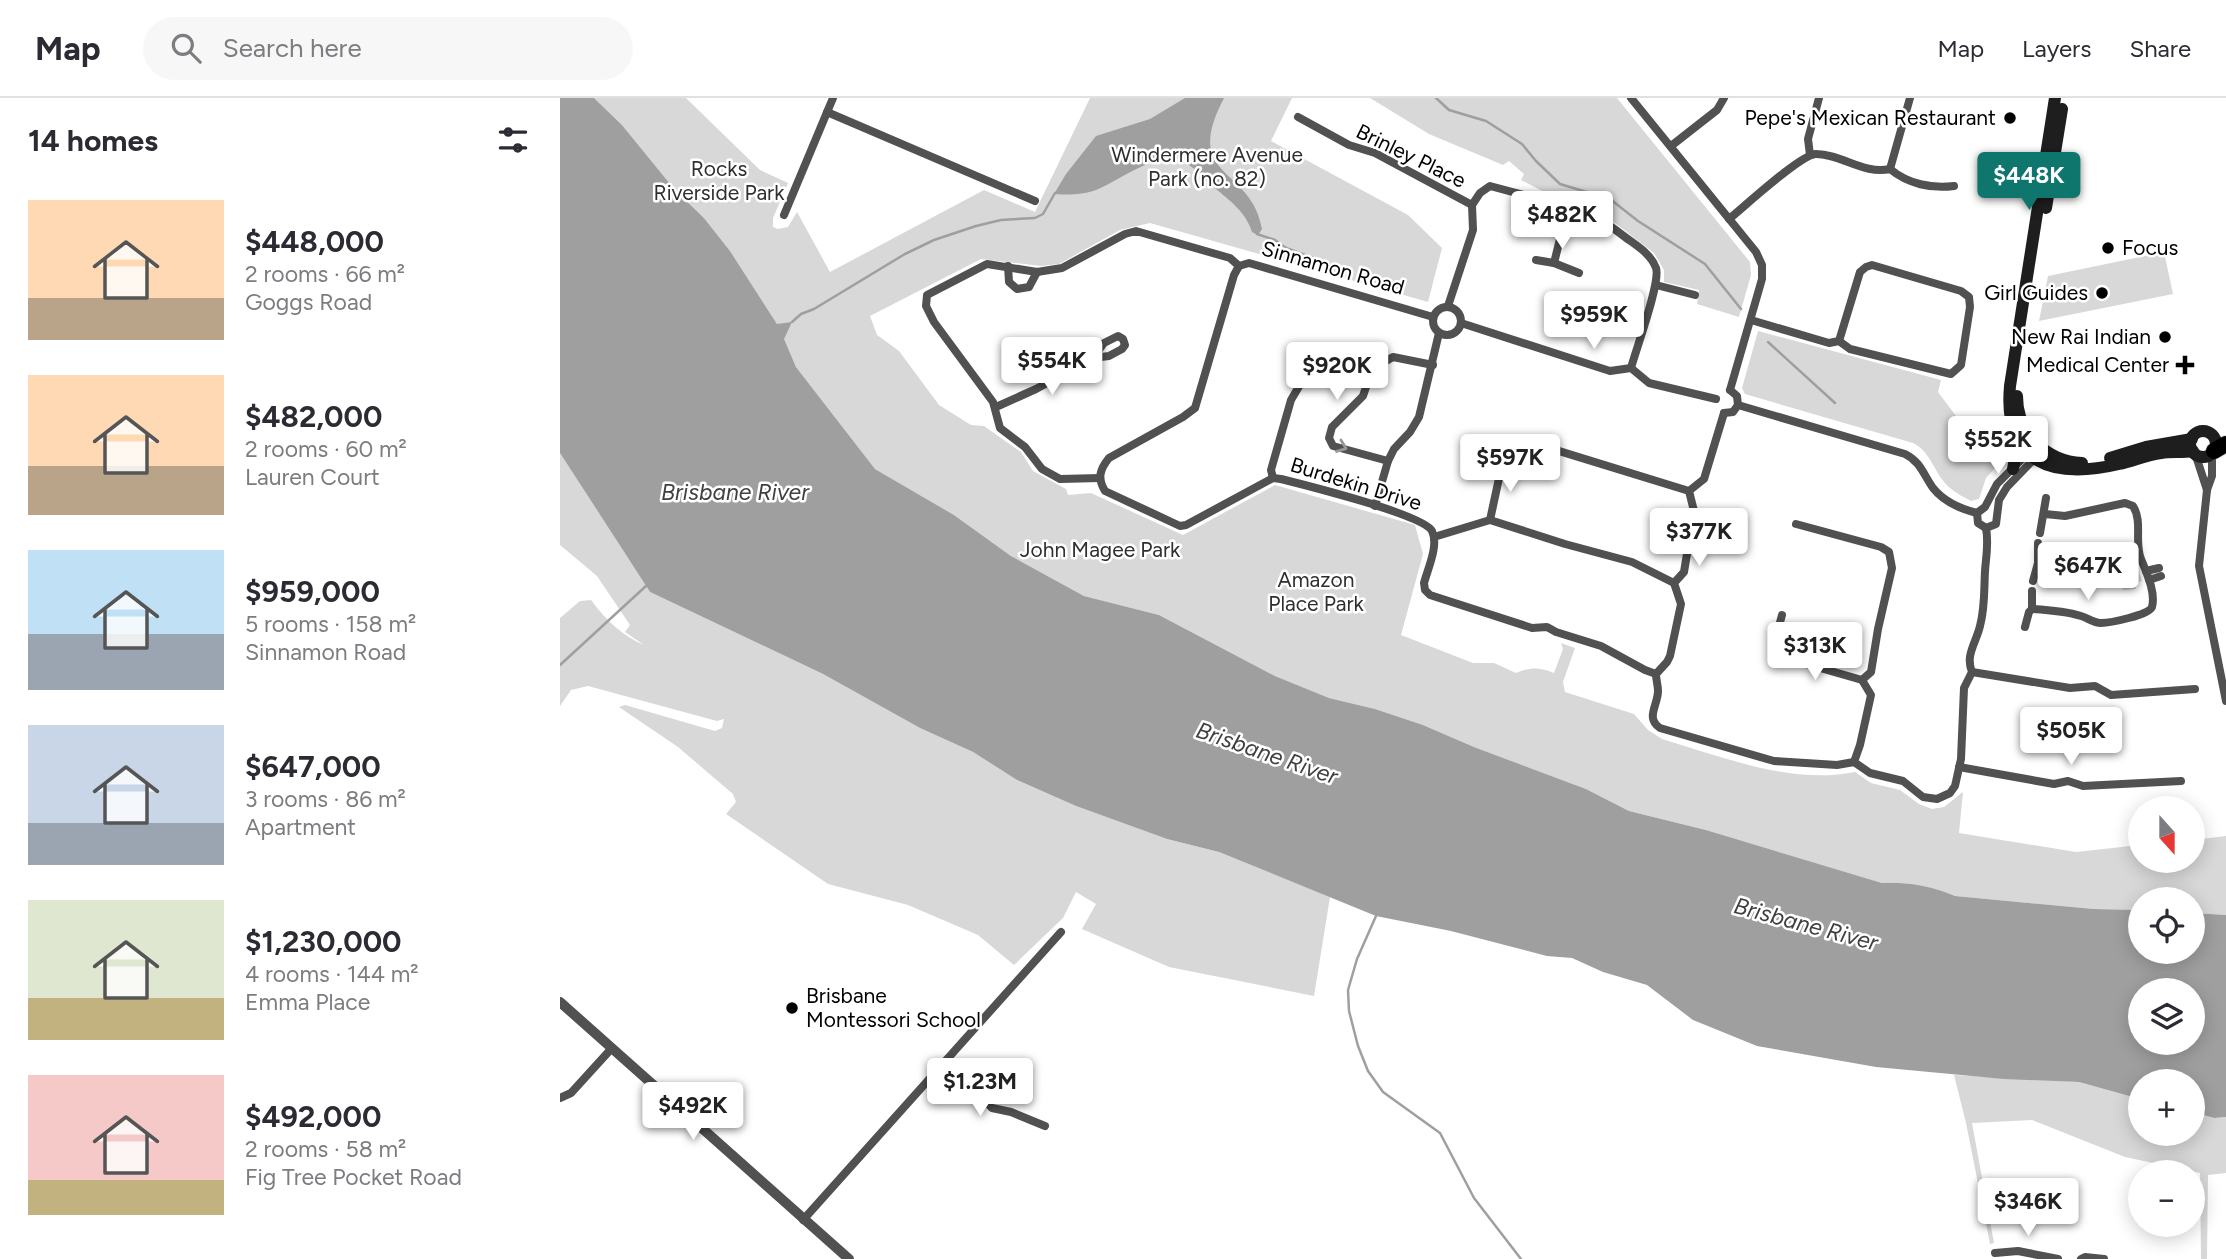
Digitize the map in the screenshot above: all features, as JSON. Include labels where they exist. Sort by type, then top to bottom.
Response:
[{"type":"main road","points":[[2012,469],[2018,442],[2010,417],[2010,386],[2055,98]]},
{"type":"main road","points":[[2036,452],[2020,418],[2017,389],[2063,98]]},
{"type":"main road","points":[[2200,432],[2211,434],[2216,440],[2217,449],[2201,457],[2193,448],[2200,432]]},
{"type":"main road","points":[[2018,442],[2056,468],[2085,469],[2193,448]]},
{"type":"street","points":[[784,215],[833,98]]},
{"type":"street","points":[[1631,98],[1756,252],[1762,265],[1762,279],[1730,390]]},
{"type":"street","points":[[1671,146],[1717,110],[1724,98]]},
{"type":"street","points":[[1810,155],[1808,139],[1819,98]]},
{"type":"street","points":[[1890,169],[1910,98]]},
{"type":"street","points":[[827,112],[1035,201]]},
{"type":"street","name":"Brinley Place","points":[[1298,117],[1349,145],[1375,153],[1472,205]]},
{"type":"street","points":[[1729,219],[1810,155],[1818,154],[1877,172],[1890,169]]},
{"type":"street","points":[[1890,169],[1898,176],[1935,189],[1954,186]]},
{"type":"street","points":[[1448,306],[1473,230],[1472,205],[1480,193],[1490,186],[1553,203],[1566,215],[1601,218],[1650,256],[1657,270],[1656,285],[1631,368]]},
{"type":"street","points":[[1554,263],[1566,215]]},
{"type":"street","name":"Sinnamon Road","points":[[1037,272],[1062,268],[1133,231],[1230,258],[1239,266],[1249,264],[1433,317]]},
{"type":"street","points":[[1536,260],[1554,263],[1579,273]]},
{"type":"street","points":[[1008,266],[1009,282],[1017,289],[1030,287],[1037,272],[1008,266],[983,265],[932,292],[926,300],[926,306],[934,322],[996,407],[1000,428],[1025,447],[1042,469],[1068,481],[1100,478],[1103,465],[1109,458],[1195,408],[1234,275],[1239,266]]},
{"type":"street","points":[[1751,320],[1829,343],[1839,341],[1850,349],[1951,374],[1961,365],[1970,307],[1969,297],[1961,291],[1872,265],[1866,267],[1860,272],[1839,341]]},
{"type":"street","points":[[1656,285],[1695,295]]},
{"type":"street","points":[[1448,306],[1457,310],[1461,323],[1453,334],[1439,333],[1433,326],[1433,317],[1439,309],[1448,306]]},
{"type":"street","points":[[1461,323],[1610,371],[1631,368],[1649,383],[1716,399]]},
{"type":"street","points":[[1375,506],[1388,461],[1394,449],[1416,423],[1433,365],[1439,333]]},
{"type":"street","points":[[1388,461],[1333,446],[1329,438],[1332,427],[1363,396],[1372,369],[1394,357],[1433,365]]},
{"type":"street","points":[[996,407],[1093,358]]},
{"type":"street","points":[[1273,478],[1271,470],[1291,400],[1301,383]]},
{"type":"street","points":[[1730,390],[1737,396],[1738,405],[1733,412],[1724,413],[1716,406],[1716,399],[1719,393],[1730,390]]},
{"type":"street","points":[[1738,405],[1905,454],[1918,463],[1940,496],[1956,506],[1977,513]]},
{"type":"street","points":[[1689,491],[1704,479],[1724,413]]},
{"type":"street","points":[[1490,520],[1504,455],[1510,442],[1520,439],[1689,491]]},
{"type":"street","points":[[2193,448],[2207,490]]},
{"type":"street","points":[[2217,449],[2207,490],[2199,566],[2226,701]]},
{"type":"street","points":[[1977,513],[1985,507],[1997,484],[2036,452]]},
{"type":"street","points":[[1986,528],[1996,524],[1999,500],[2036,452]]},
{"type":"street","name":"Burdekin Drive","points":[[1100,478],[1105,491],[1180,526],[1273,478],[1375,506],[1428,524],[1434,537],[1424,583],[1425,590],[1430,595],[1532,628],[1547,627],[1601,646],[1656,674]]},
{"type":"street","points":[[1674,583],[1684,572],[1694,511],[1689,491]]},
{"type":"street","points":[[2040,533],[2046,498]]},
{"type":"street","points":[[2032,609],[2073,614],[2099,623],[2143,615],[2152,605],[2148,575],[2139,556],[2138,517],[2133,506],[2129,503],[2065,516],[2045,514]]},
{"type":"street","points":[[1985,507],[1996,511]]},
{"type":"street","points":[[1972,672],[1969,664],[1970,649],[1980,626],[1985,601],[1985,568],[1989,544],[1986,528],[1978,523],[1977,513]]},
{"type":"street","points":[[1434,537],[1490,520],[1632,562],[1674,583],[1681,604],[1670,656],[1656,674],[1658,695],[1652,716],[1654,724],[1774,761],[1838,765],[1854,762],[1870,774],[1897,779],[1923,797],[1942,798],[1953,790],[1959,767],[1964,732],[1964,688],[1972,672]]},
{"type":"street","points":[[1796,523],[1881,547],[1888,552],[1892,568],[1871,672],[1862,680]]},
{"type":"street","points":[[2033,581],[2039,563],[2038,543]]},
{"type":"street","points":[[2039,563],[2085,568],[2109,560],[2139,556]]},
{"type":"street","points":[[2148,575],[2160,572]]},
{"type":"street","points":[[2025,627],[2032,609],[2032,591]]},
{"type":"street","points":[[1782,615],[1775,641],[1778,653],[1788,659],[1862,680],[1871,695],[1854,762]]},
{"type":"street","points":[[1972,672],[2070,688],[2095,686],[2111,695],[2195,689]]},
{"type":"street","points":[[1959,767],[2054,784],[2068,781],[2082,786],[2181,781]]},
{"type":"street","points":[[803,1220],[1061,932]]},
{"type":"street","points":[[560,1002],[848,1259]]},
{"type":"street","points":[[560,1098],[571,1093],[612,1048]]},
{"type":"street","points":[[941,1065],[971,1085],[992,1108],[1012,1112],[1045,1126]]},
{"type":"street","points":[[1995,1253],[2018,1251],[2059,1259]]},
{"type":"street","points":[[2081,1259],[2085,1256],[2104,1259]]},
{"type":"green space","points":[[594,98],[686,98],[760,170],[788,183],[773,218],[773,227],[788,227],[797,212],[830,272],[984,190],[1035,212],[1090,98],[1292,98],[1271,141],[1408,215],[1442,248],[1428,302],[1150,223],[1120,230],[1059,264],[1041,266],[981,259],[870,316],[877,335],[899,351],[939,405],[971,425],[984,426],[1021,452],[1033,471],[1066,489],[1068,495],[1091,493],[1183,535],[1275,485],[1415,525],[1423,554],[1401,635],[1473,663],[1494,663],[1516,673],[1535,668],[1554,673],[1563,649],[1561,643],[1575,648],[1563,682],[1565,692],[1634,714],[1648,730],[1662,739],[1733,761],[1782,772],[1831,775],[1855,772],[1871,783],[1900,790],[1919,804],[1932,809],[1944,807],[1963,792],[1959,833],[2076,852],[2128,846],[2128,873],[2205,873],[2205,839],[2226,836],[2226,915],[2205,914],[2205,887],[2128,887],[2128,910],[1955,896],[1920,885],[1882,883],[1706,830],[1629,811],[1586,789],[1423,725],[1375,709],[1329,698],[1275,676],[1159,615],[1084,596],[1011,556],[954,515],[875,469],[796,367],[777,324],[730,251],[622,125]]},
{"type":"green space","points":[[1370,98],[1617,98],[1750,262],[1751,275],[1739,317],[1697,304],[1699,290],[1664,282],[1664,270],[1654,253],[1601,212],[1554,197],[1521,180],[1524,174],[1509,161],[1503,165],[1429,134]]},
{"type":"green space","points":[[2164,252],[2173,294],[2039,321],[2048,276]]},
{"type":"green space","points":[[1758,331],[1941,380],[1938,392],[1956,416],[1997,422],[2006,453],[1986,478],[1979,499],[1971,501],[1950,488],[1927,455],[1913,443],[1745,394],[1742,388]]},
{"type":"green space","points":[[560,453],[650,592],[823,674],[920,728],[973,752],[1017,780],[1076,806],[1167,839],[1219,852],[1330,897],[1314,996],[1169,967],[1082,929],[1096,904],[1076,892],[1063,918],[1014,965],[978,935],[908,905],[828,884],[726,814],[736,802],[733,794],[678,747],[619,707],[625,705],[715,731],[722,728],[724,719],[717,721],[588,686],[571,690],[560,706],[560,618],[580,601],[591,600],[615,626],[644,645],[625,632],[630,625],[597,576],[560,545]]},
{"type":"green space","points":[[2133,562],[2142,581],[2135,583],[2136,589],[2123,590],[2120,565]]},
{"type":"green space","points":[[1954,1075],[2079,1082],[2128,1096],[2128,1146],[2205,1146],[2205,1115],[2226,1117],[2226,1173],[2208,1175],[2207,1259],[2201,1259],[2201,1237],[2205,1237],[2205,1160],[2139,1160],[2125,1157],[2032,1120],[1972,1123],[1994,1243],[1990,1244]]},
{"type":"water","name":"Brisbane River","points":[[560,98],[594,98],[622,125],[675,190],[704,218],[730,251],[777,324],[792,322],[784,339],[796,367],[875,469],[954,515],[1011,556],[1084,596],[1159,615],[1275,676],[1329,698],[1375,709],[1423,725],[1586,789],[1629,811],[1706,830],[1882,883],[1920,885],[1955,896],[2128,910],[2128,964],[2205,964],[2205,914],[2226,915],[2226,1117],[2205,1115],[2205,1069],[2128,1069],[2128,1096],[2079,1082],[2004,1079],[1876,1067],[1757,1046],[1693,1020],[1647,985],[1603,972],[1572,958],[1547,956],[1451,931],[1376,916],[1219,852],[1167,839],[1076,806],[1017,780],[973,752],[920,728],[823,674],[650,592],[560,453]]},
{"type":"water","points":[[1185,98],[1224,98],[1213,125],[1210,144],[1214,159],[1255,208],[1262,229],[1258,235],[1252,232],[1237,207],[1190,166],[1172,158],[1161,159],[1138,168],[1096,190],[1054,194],[1096,136],[1150,119]]},
{"type":"waterway","points":[[1436,98],[1449,110],[1486,121],[1522,144],[1560,184],[1610,199],[1638,221],[1705,264],[1741,309]]},
{"type":"waterway","points":[[792,322],[801,314],[934,240],[1001,220],[1035,218],[1043,214],[1055,193]]},
{"type":"waterway","points":[[1257,234],[1341,268]]},
{"type":"waterway","points":[[1768,342],[1835,403]]},
{"type":"waterway","points":[[560,665],[646,586]]},
{"type":"waterway","points":[[1376,916],[1357,959],[1348,990],[1349,1011],[1368,1071],[1383,1092],[1440,1133],[1474,1198],[1521,1259]]},
{"type":"place","name":"Pepe's Mexican Restaurant","points":[[2010,118]]},
{"type":"place","name":"Focus","points":[[2108,248]]},
{"type":"place","name":"Girl Guides","points":[[2102,293]]},
{"type":"place","name":"New Rai Indian","points":[[2165,337]]},
{"type":"place","name":"Medical Center","points":[[2185,365]]},
{"type":"place","name":"Brisbane Montessori School","points":[[792,1008]]},
{"type":"park label","name":"Windermere Avenue Park (no. 82)","points":[[1207,167]]},
{"type":"park label","name":"Rocks Riverside Park","points":[[719,181]]},
{"type":"park label","name":"John Magee Park","points":[[1100,550]]},
{"type":"park label","name":"Amazon Place Park","points":[[1316,592]]}]
